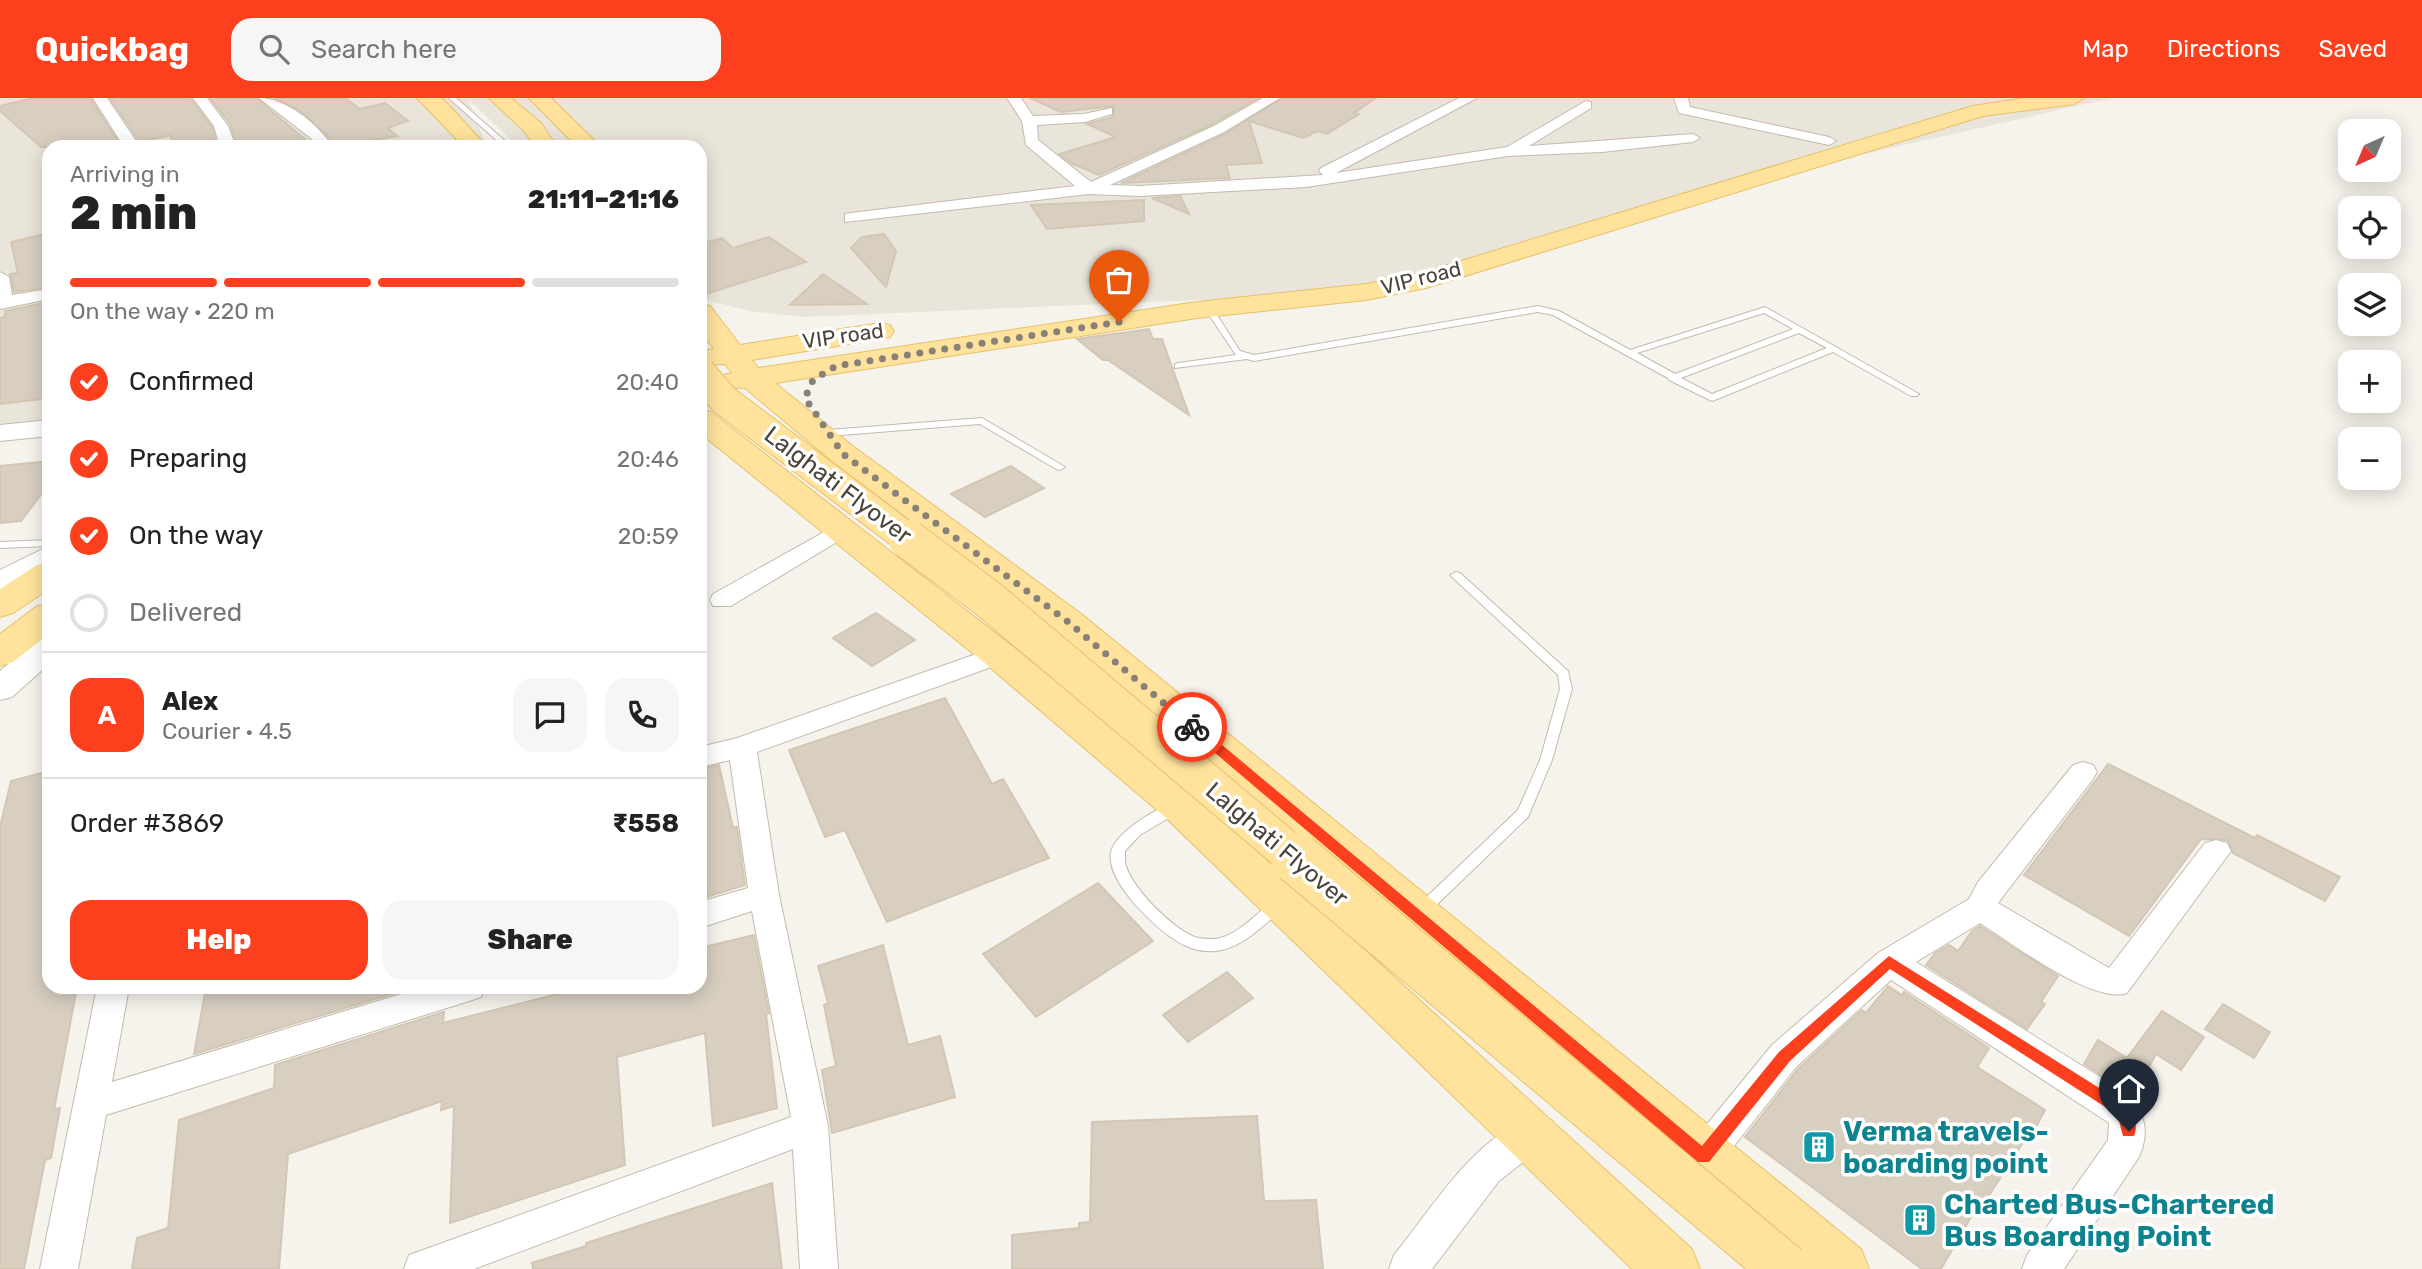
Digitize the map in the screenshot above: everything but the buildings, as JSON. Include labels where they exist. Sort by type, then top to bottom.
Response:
[{"type":"main road","points":[[427,98],[439,106],[470,140]]},
{"type":"main road","points":[[499,98],[533,128],[541,140]]},
{"type":"main road","points":[[539,98],[583,140]]},
{"type":"main road","name":"VIP road","points":[[726,367],[849,335],[1371,273],[1478,247],[1951,104],[1980,98]]},
{"type":"main road","name":"VIP road","points":[[726,367],[936,348],[1209,309],[1366,292],[1426,280],[1980,110],[2074,98]]},
{"type":"main road","points":[[707,314],[791,332],[849,335]]},
{"type":"main road","points":[[707,327],[726,367]]},
{"type":"main road","points":[[835,444],[805,398],[813,380],[836,366],[936,348]]},
{"type":"main road","points":[[707,362],[726,367],[835,444],[1067,621],[1703,1157],[1841,1269]]},
{"type":"main road","points":[[707,384],[726,367]]},
{"type":"main road","name":"Lalghati Flyover","points":[[726,367],[723,399],[987,598],[1785,1269]]},
{"type":"main road","points":[[707,424],[999,655],[1179,806],[1672,1269]]},
{"type":"main road","points":[[707,453],[751,460]]},
{"type":"main road","points":[[0,604],[42,577]]},
{"type":"main road","points":[[0,653],[42,620]]},
{"type":"street","points":[[100,98],[127,140]]},
{"type":"street","points":[[200,98],[221,126],[226,140]]},
{"type":"street","points":[[266,98],[321,140]]},
{"type":"street","points":[[1014,98],[1029,121],[1031,142],[1089,189]]},
{"type":"street","points":[[1089,189],[1219,130],[1273,98]]},
{"type":"street","points":[[1307,182],[1469,98]]},
{"type":"street","points":[[1681,98],[1684,110],[1829,141]]},
{"type":"street","points":[[1508,151],[1586,105]]},
{"type":"street","points":[[1029,121],[1085,118],[1107,111]]},
{"type":"street","points":[[850,218],[1089,189],[1140,191],[1307,182],[1508,151],[1602,147],[1693,138]]},
{"type":"street","points":[[0,277],[2,303],[42,294]]},
{"type":"street","points":[[0,433],[42,430]]},
{"type":"street","points":[[722,600],[842,529]]},
{"type":"street","points":[[0,583],[42,559]]},
{"type":"street","points":[[0,689],[42,652]]},
{"type":"street","points":[[707,755],[742,747],[999,655]]},
{"type":"street","points":[[742,747],[764,895],[810,1126],[819,1269]]},
{"type":"street","points":[[1703,1157],[1784,1056],[1889,962],[1980,908],[1989,891],[2083,772]]},
{"type":"street","points":[[1980,908],[2100,979],[2116,983],[2216,851]]},
{"type":"street","points":[[707,913],[764,895]]},
{"type":"street","points":[[1889,962],[2115,1105],[2127,1118],[2126,1145],[2041,1269]]},
{"type":"street","points":[[59,1269],[112,994]]},
{"type":"street","points":[[91,1104],[446,994]]},
{"type":"street","points":[[423,1269],[810,1126]]},
{"type":"street","points":[[1408,1269],[1486,1169],[1528,1136]]},
{"type":"lane","points":[[452,98],[500,140]]},
{"type":"lane","points":[[1209,309],[1237,353],[1244,357]]},
{"type":"lane","points":[[1178,366],[1538,309],[1556,313],[1705,396],[1720,396],[1833,349]]},
{"type":"lane","points":[[1629,353],[1757,310],[1765,310],[1914,394]]},
{"type":"lane","points":[[1672,378],[1799,330]]},
{"type":"lane","points":[[835,444],[982,421],[1060,467]]},
{"type":"lane","points":[[0,545],[42,544]]},
{"type":"lane","points":[[1416,915],[1523,813],[1546,760],[1566,689],[1564,674],[1456,575]]},
{"type":"lane","points":[[1179,806],[1125,840],[1118,852],[1117,867],[1132,891],[1165,923],[1187,940],[1220,944],[1240,934],[1281,902]]},
{"type":"shaded area","points":[[0,98],[2112,98],[1745,181],[1381,292],[805,317],[749,311],[707,300],[707,140],[512,140],[468,99],[484,140],[42,140],[42,427],[0,430]]},
{"type":"way so far","points":[[1119,322],[936,348],[836,366],[813,380],[805,398],[843,454],[1067,621],[1192,727]]},
{"type":"place","name":"Verma travels- boarding point","points":[[1819,1147]]},
{"type":"place","name":"Charted Bus-Chartered Bus Boarding Point","points":[[1920,1220]]},
{"type":"route","points":[[1192,727],[1703,1157],[1784,1056],[1889,962],[2115,1105],[2127,1118],[2129,1131]]}]
